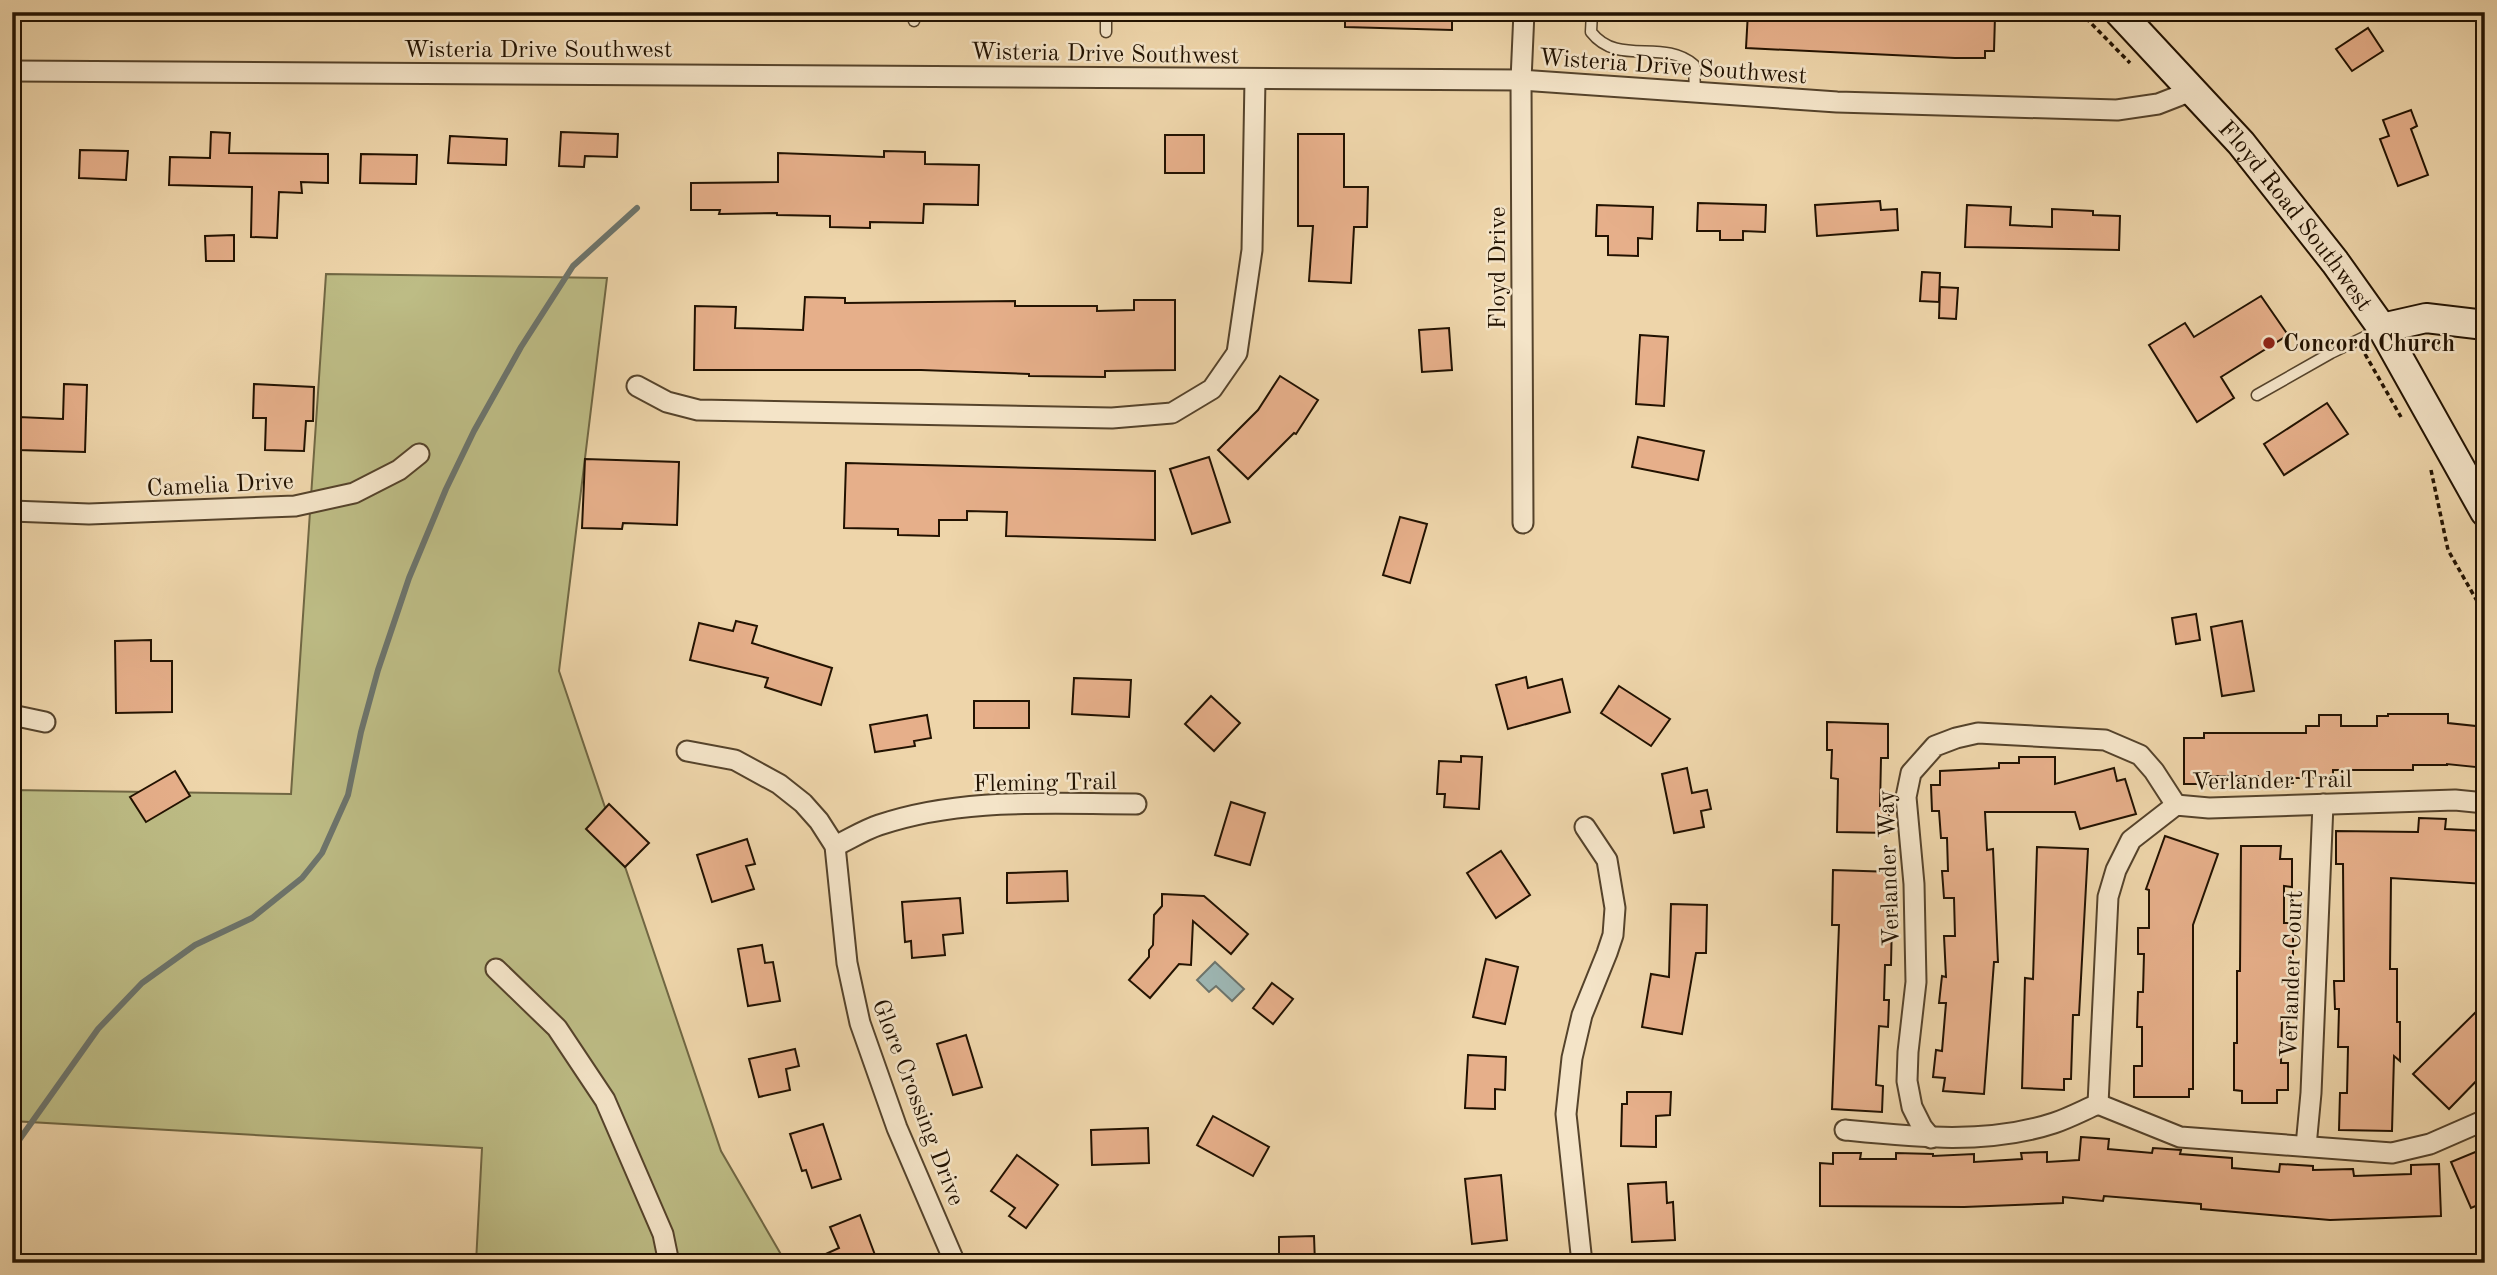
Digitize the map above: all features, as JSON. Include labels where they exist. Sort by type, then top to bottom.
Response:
[{"type":"main road","name":"Floyd Road Southwest","points":[[2119,12],[2194,90],[2291,202],[2370,334],[2485,512]]},
{"type":"main road","points":[[2370,334],[2426,318],[2485,325]]},
{"type":"street","name":"Floyd Drive","points":[[1523,523],[1521,80],[1524,12]]},
{"type":"street","name":"Wisteria Drive Southwest","points":[[12,71],[1521,80],[1837,102],[2117,110],[2158,104],[2194,90]]},
{"type":"street","points":[[637,386],[667,402],[698,410],[1112,418],[1172,413],[1212,389],[1237,353],[1252,250],[1255,79]]},
{"type":"street","name":"Camelia Drive","points":[[12,511],[89,514],[295,506],[354,493],[399,470],[419,454]]},
{"type":"street","points":[[12,715],[45,722]]},
{"type":"street","name":"Verlander Way","points":[[1931,1138],[1912,1107],[1907,1081],[1916,982],[1914,884],[1906,797],[1911,773],[1936,746],[1978,733],[2105,740],[2140,755],[2176,805]]},
{"type":"street","name":"Glore Crossing Drive","points":[[687,751],[735,760],[779,784],[803,803],[835,846],[847,962],[860,1023],[897,1128],[955,1263]]},
{"type":"street","name":"Verlander Trail","points":[[2098,1104],[2108,897],[2116,870],[2131,840],[2176,805],[2209,808],[2455,800],[2485,803]]},
{"type":"street","name":"Fleming Trail","points":[[835,846],[878,825],[929,813],[995,803],[1136,804]]},
{"type":"street","name":"Verlander Court","points":[[2306,1146],[2311,1093],[2323,804]]},
{"type":"street","points":[[1582,1263],[1567,1103],[1572,1058],[1582,1014],[1613,934],[1615,908],[1607,860],[1585,827]]},
{"type":"street","points":[[496,969],[557,1028],[605,1100],[663,1234],[669,1263]]},
{"type":"street","points":[[1845,1130],[1931,1138],[2015,1132],[2054,1123],[2098,1104],[2180,1136],[2392,1153],[2430,1144],[2485,1120]]},
{"type":"lane","points":[[1106,12],[1106,32]]},
{"type":"lane","points":[[1592,12],[1591,32],[1600,43],[1619,50],[1684,56],[1693,65],[1695,92]]},
{"type":"lane","points":[[2257,396],[2370,334]]},
{"type":"path","points":[[2081,12],[2132,64]]},
{"type":"path","points":[[2370,334],[2405,424]]},
{"type":"path","points":[[2425,460],[2432,471],[2448,550],[2485,611]]},
{"type":"shaded area","points":[[326,274],[607,278],[559,671],[721,1151],[786,1263],[476,1263],[482,1148],[12,1121],[12,790],[291,794]]},
{"type":"water","points":[[1215,962],[1244,989],[1232,1001],[1216,986],[1209,992],[1197,980]]},
{"type":"building","points":[[1345,12],[1452,12],[1452,30],[1345,27]]},
{"type":"building","points":[[1748,12],[1979,12],[1979,16],[1995,16],[1994,51],[1985,51],[1985,58],[1955,58],[1746,48]]},
{"type":"building","points":[[2368,28],[2383,51],[2352,71],[2336,49]]},
{"type":"building","points":[[2411,110],[2417,126],[2411,129],[2428,175],[2398,186],[2380,139],[2389,136],[2383,120]]},
{"type":"building","points":[[211,132],[230,133],[229,153],[328,154],[328,183],[301,182],[302,193],[279,192],[277,238],[251,237],[252,187],[169,185],[170,157],[210,158]]},
{"type":"building","points":[[561,132],[618,134],[617,157],[585,156],[584,167],[559,166]]},
{"type":"building","points":[[1298,134],[1344,134],[1344,187],[1368,187],[1367,227],[1354,227],[1351,283],[1309,281],[1313,226],[1298,226]]},
{"type":"building","points":[[1165,135],[1204,135],[1204,173],[1165,173]]},
{"type":"building","points":[[450,136],[507,139],[506,165],[448,163]]},
{"type":"building","points":[[80,150],[128,151],[126,180],[79,178]]},
{"type":"building","points":[[884,151],[925,152],[925,164],[979,165],[978,205],[924,204],[923,223],[870,222],[870,228],[830,227],[830,216],[719,214],[720,210],[691,210],[691,183],[778,182],[778,153],[884,157]]},
{"type":"building","points":[[361,154],[417,155],[416,184],[360,183]]},
{"type":"building","points":[[1880,201],[1881,210],[1897,209],[1898,230],[1817,236],[1815,205]]},
{"type":"building","points":[[1698,203],[1766,205],[1765,232],[1743,231],[1743,240],[1720,240],[1720,231],[1697,231]]},
{"type":"building","points":[[1597,205],[1653,207],[1652,239],[1638,238],[1638,256],[1608,255],[1608,236],[1596,236]]},
{"type":"building","points":[[1967,205],[2011,207],[2010,225],[2052,227],[2052,209],[2093,211],[2093,215],[2120,216],[2119,250],[1965,247]]},
{"type":"building","points":[[234,235],[234,261],[206,261],[205,236]]},
{"type":"building","points":[[1922,272],[1940,273],[1939,302],[1920,301]]},
{"type":"building","points":[[1940,287],[1958,288],[1956,319],[1939,318]]},
{"type":"building","points":[[2261,296],[2288,335],[2221,377],[2234,398],[2197,422],[2149,345],[2185,323],[2194,337]]},
{"type":"building","points":[[805,297],[845,298],[845,303],[1015,301],[1015,306],[1097,306],[1097,311],[1134,310],[1134,300],[1175,300],[1175,370],[1105,371],[1105,377],[921,370],[694,370],[695,306],[736,307],[735,328],[803,330]]},
{"type":"building","points":[[1449,328],[1452,370],[1422,372],[1419,330]]},
{"type":"building","points":[[1640,335],[1668,337],[1664,406],[1636,404]]},
{"type":"building","points":[[1280,376],[1318,400],[1296,434],[1248,479],[1218,450],[1258,410]]},
{"type":"building","points":[[64,384],[87,385],[85,452],[18,450],[19,417],[63,419]]},
{"type":"building","points":[[254,384],[314,387],[313,421],[306,421],[304,451],[265,450],[266,418],[253,418]]},
{"type":"building","points":[[2327,403],[2348,434],[2284,475],[2264,444]]},
{"type":"building","points":[[1638,437],[1704,451],[1698,480],[1632,467]]},
{"type":"building","points":[[1209,457],[1230,522],[1192,534],[1170,469]]},
{"type":"building","points":[[585,459],[679,462],[677,525],[623,523],[622,529],[582,528]]},
{"type":"building","points":[[846,463],[1155,471],[1155,540],[1006,536],[1007,512],[967,511],[967,520],[939,520],[939,536],[898,535],[898,529],[844,528]]},
{"type":"building","points":[[1400,517],[1427,524],[1410,583],[1383,575]]},
{"type":"building","points":[[2196,614],[2200,640],[2176,644],[2172,618]]},
{"type":"building","points":[[736,621],[757,626],[752,643],[832,668],[821,705],[765,687],[768,678],[690,660],[699,623],[733,631]]},
{"type":"building","points":[[2242,621],[2254,691],[2222,696],[2211,627]]},
{"type":"building","points":[[151,640],[151,661],[172,661],[172,712],[116,713],[115,641]]},
{"type":"building","points":[[1526,677],[1528,688],[1562,679],[1570,712],[1508,729],[1496,685]]},
{"type":"building","points":[[1074,678],[1131,680],[1129,717],[1072,714]]},
{"type":"building","points":[[1619,686],[1670,719],[1651,746],[1601,713]]},
{"type":"building","points":[[1211,696],[1240,723],[1214,751],[1185,724]]},
{"type":"building","points":[[974,701],[1029,701],[1029,728],[974,728]]},
{"type":"building","points":[[2448,714],[2448,723],[2485,727],[2485,768],[2447,764],[2413,765],[2413,770],[2333,770],[2333,778],[2293,778],[2293,783],[2258,782],[2258,776],[2209,776],[2209,784],[2184,784],[2184,738],[2204,738],[2204,733],[2306,733],[2306,726],[2319,726],[2319,715],[2341,715],[2341,726],[2377,726],[2377,716]]},
{"type":"building","points":[[927,715],[931,738],[914,741],[915,746],[875,752],[870,725]]},
{"type":"building","points":[[1827,722],[1888,724],[1888,758],[1881,758],[1880,806],[1889,806],[1889,833],[1837,832],[1838,779],[1831,778],[1832,750],[1827,750]]},
{"type":"building","points":[[1461,756],[1482,757],[1479,809],[1444,807],[1445,794],[1437,794],[1439,761],[1461,762]]},
{"type":"building","points":[[2019,757],[2055,757],[2055,784],[2114,768],[2117,781],[2125,779],[2136,814],[2080,829],[2075,812],[1985,812],[1987,850],[1993,849],[1998,962],[1994,962],[1984,1094],[1943,1091],[1945,1078],[1933,1077],[1936,1050],[1942,1051],[1946,1003],[1939,1003],[1942,976],[1946,977],[1944,936],[1955,936],[1954,898],[1944,898],[1942,871],[1948,871],[1947,838],[1941,838],[1939,811],[1932,811],[1931,785],[1940,785],[1940,771],[1999,768],[1999,763],[2019,763]]},
{"type":"building","points":[[1687,768],[1692,793],[1707,790],[1711,809],[1701,811],[1704,827],[1674,833],[1662,774]]},
{"type":"building","points":[[175,771],[190,796],[146,822],[130,797]]},
{"type":"building","points":[[1231,802],[1265,813],[1250,865],[1215,855]]},
{"type":"building","points":[[609,804],[649,843],[625,867],[586,829]]},
{"type":"building","points":[[2419,818],[2446,819],[2445,829],[2485,831],[2485,884],[2391,878],[2390,969],[2397,969],[2397,1022],[2400,1022],[2400,1061],[2394,1056],[2392,1131],[2339,1130],[2340,1093],[2347,1093],[2348,1047],[2338,1047],[2339,1009],[2335,1009],[2334,981],[2344,981],[2343,864],[2336,864],[2336,831],[2418,832]]},
{"type":"building","points":[[2165,836],[2218,854],[2193,925],[2193,1089],[2189,1089],[2189,1097],[2134,1097],[2134,1066],[2142,1066],[2142,1027],[2137,1027],[2138,992],[2143,992],[2144,954],[2138,954],[2138,928],[2149,928],[2149,890],[2146,889]]},
{"type":"building","points":[[747,839],[755,864],[746,866],[754,889],[712,902],[697,855]]},
{"type":"building","points":[[2241,846],[2281,846],[2280,859],[2292,859],[2292,887],[2284,886],[2284,923],[2293,923],[2293,957],[2289,957],[2289,1019],[2282,1019],[2281,1063],[2288,1063],[2288,1090],[2277,1090],[2277,1103],[2242,1103],[2242,1091],[2234,1090],[2237,971],[2240,971]]},
{"type":"building","points":[[2037,847],[2088,849],[2079,1015],[2073,1015],[2071,1079],[2064,1079],[2064,1090],[2022,1088],[2025,978],[2033,979]]},
{"type":"building","points":[[1501,851],[1530,895],[1496,918],[1467,873]]},
{"type":"building","points":[[1833,870],[1893,872],[1891,965],[1885,965],[1884,1000],[1889,1000],[1888,1027],[1879,1026],[1876,1085],[1883,1086],[1882,1112],[1832,1109],[1839,925],[1832,925]]},
{"type":"building","points":[[1067,871],[1068,901],[1007,903],[1007,873]]},
{"type":"building","points":[[1162,894],[1204,896],[1248,934],[1231,954],[1193,921],[1191,965],[1179,964],[1150,998],[1129,980],[1149,957],[1149,950],[1153,945],[1154,915],[1162,906]]},
{"type":"building","points":[[960,898],[963,933],[943,935],[945,955],[912,958],[911,941],[905,942],[902,902]]},
{"type":"building","points":[[1671,904],[1707,905],[1706,953],[1696,953],[1682,1034],[1642,1027],[1651,974],[1669,977]]},
{"type":"building","points":[[762,945],[765,963],[773,962],[780,1001],[748,1006],[738,949]]},
{"type":"building","points":[[1486,959],[1518,967],[1505,1024],[1473,1017]]},
{"type":"building","points":[[1272,983],[1293,999],[1273,1024],[1253,1008]]},
{"type":"building","points":[[2485,1003],[2485,1072],[2449,1109],[2413,1074]]},
{"type":"building","points":[[966,1035],[982,1087],[953,1095],[937,1044]]},
{"type":"building","points":[[795,1049],[799,1066],[786,1069],[790,1090],[759,1097],[749,1059]]},
{"type":"building","points":[[1468,1055],[1506,1057],[1505,1090],[1495,1089],[1495,1109],[1465,1108]]},
{"type":"building","points":[[1627,1092],[1671,1092],[1670,1115],[1656,1116],[1656,1147],[1621,1146],[1622,1104],[1627,1104]]},
{"type":"building","points":[[1213,1116],[1269,1147],[1253,1176],[1197,1145]]},
{"type":"building","points":[[823,1124],[841,1179],[812,1188],[806,1170],[802,1171],[790,1134]]},
{"type":"building","points":[[1148,1128],[1149,1163],[1092,1165],[1091,1130]]},
{"type":"building","points":[[2081,1137],[2109,1139],[2108,1149],[2152,1153],[2153,1148],[2181,1150],[2180,1154],[2232,1158],[2232,1168],[2279,1172],[2280,1164],[2313,1166],[2313,1170],[2353,1169],[2354,1176],[2411,1174],[2411,1165],[2439,1164],[2441,1216],[2330,1220],[2201,1209],[2201,1204],[2104,1196],[2103,1201],[2063,1197],[2063,1203],[1964,1207],[1820,1206],[1820,1163],[1833,1164],[1833,1153],[1861,1153],[1860,1159],[1896,1159],[1896,1153],[1933,1156],[1974,1154],[1974,1162],[2022,1159],[2021,1153],[2047,1152],[2047,1162],[2079,1160]]},
{"type":"building","points":[[2485,1148],[2485,1202],[2471,1208],[2451,1162]]},
{"type":"building","points":[[1017,1155],[1058,1185],[1026,1228],[1009,1216],[1015,1208],[991,1191]]},
{"type":"building","points":[[1501,1175],[1507,1240],[1472,1244],[1465,1179]]},
{"type":"building","points":[[1666,1182],[1667,1203],[1673,1202],[1675,1240],[1632,1242],[1628,1184]]},
{"type":"building","points":[[860,1215],[878,1263],[806,1263],[839,1248],[830,1227]]},
{"type":"building","points":[[1314,1236],[1315,1263],[1279,1263],[1279,1237]]},
{"type":"waterway","points":[[12,1150],[98,1029],[142,983],[195,945],[252,918],[302,878],[322,853],[348,795],[378,670],[409,578],[446,489],[474,431],[521,347],[573,266],[637,208]]},
{"type":"place","name":"Concord Church","points":[[2269,343]]}]
